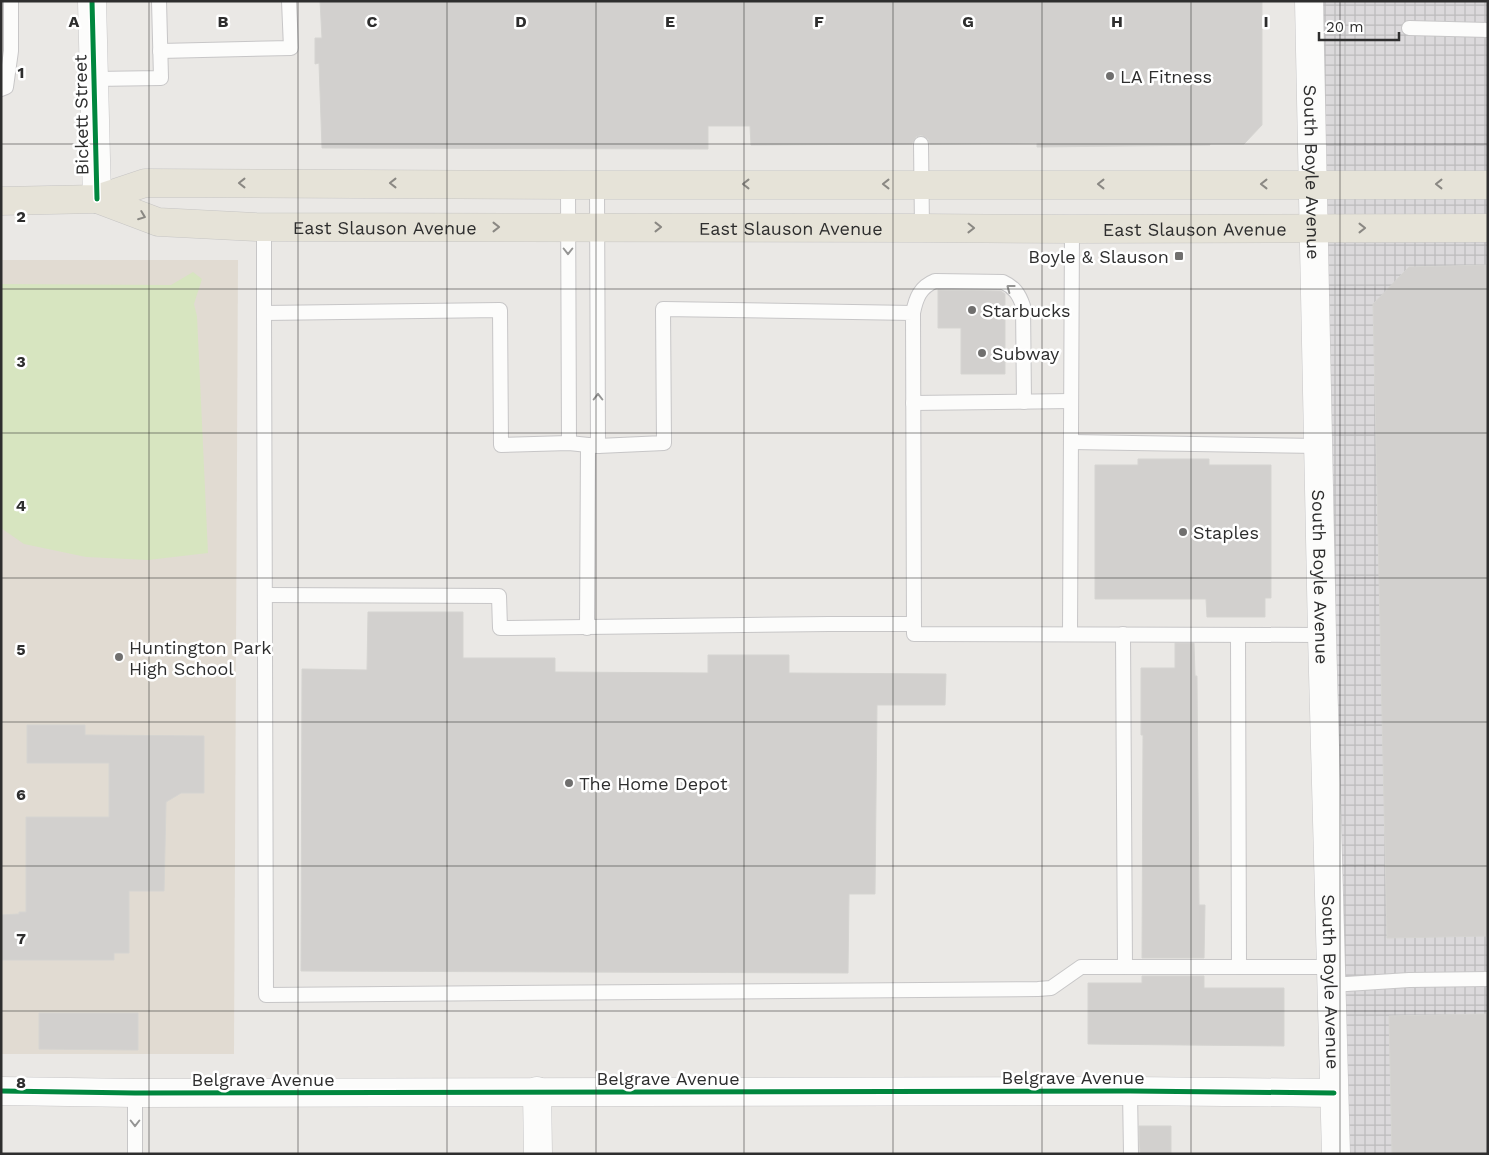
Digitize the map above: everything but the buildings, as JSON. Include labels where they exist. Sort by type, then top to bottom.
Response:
[{"type":"main road","name":"East Slauson Avenue","points":[[1,201],[97,199],[145,183],[1488,185]]},
{"type":"main road","name":"East Slauson Avenue","points":[[97,199],[158,222],[264,227],[1072,230],[1488,228]]},
{"type":"street","name":"Bickett Street","points":[[92,1],[97,199]]},
{"type":"street","name":"South Boyle Avenue","points":[[1309,1],[1322,635],[1336,1154]]},
{"type":"street","name":"Belgrave Avenue","points":[[1,1091],[135,1093],[1130,1091],[1334,1093]]},
{"type":"street","points":[[537,1092],[538,1154]]},
{"type":"lane","points":[[1,88],[6,87],[12,52],[11,1]]},
{"type":"lane","points":[[94,78],[161,78],[159,1]]},
{"type":"lane","points":[[160,51],[291,48],[289,1]]},
{"type":"lane","points":[[1409,28],[1488,30]]},
{"type":"lane","points":[[921,144],[922,228]]},
{"type":"lane","points":[[568,185],[569,443]]},
{"type":"lane","points":[[587,628],[593,445],[597,185]]},
{"type":"lane","points":[[264,227],[266,995],[1051,988],[1081,967],[1239,967],[1331,976],[1409,980],[1488,979]]},
{"type":"lane","points":[[1070,634],[1072,230]]},
{"type":"lane","points":[[1024,402],[1023,306],[1017,293],[1011,286],[1003,282],[935,281],[928,284],[919,294],[913,313],[914,634],[1322,635]]},
{"type":"lane","points":[[264,313],[500,310],[501,445],[664,443],[663,309],[913,313]]},
{"type":"lane","points":[[913,403],[1071,401]]},
{"type":"lane","points":[[1071,442],[1318,446]]},
{"type":"lane","points":[[265,595],[499,596],[500,628],[914,624]]},
{"type":"lane","points":[[1123,634],[1125,967]]},
{"type":"lane","points":[[1238,635],[1239,967]]},
{"type":"lane","points":[[1130,1091],[1131,1154]]},
{"type":"lane","points":[[135,1093],[135,1154]]},
{"type":"shaded area","points":[[1312,1],[1488,1],[1488,1154],[1338,1154]]},
{"type":"shaded area","name":"Huntington Park High School","points":[[1,260],[238,260],[234,1054],[1,1054]]},
{"type":"green space","points":[[193,272],[202,279],[194,304],[197,316],[208,553],[148,560],[86,557],[24,544],[1,528],[1,284],[171,285]]},
{"type":"cycle path","points":[[92,1],[97,199]]},
{"type":"cycle path","points":[[1,1091],[135,1093],[1130,1091],[1334,1093]]},
{"type":"place","name":"LA Fitness","points":[[1110,76]]},
{"type":"place","name":"Boyle & Slauson","points":[[1179,256]]},
{"type":"place","name":"Starbucks","points":[[972,310]]},
{"type":"place","name":"Subway","points":[[982,353]]},
{"type":"place","name":"Staples","points":[[1183,532]]},
{"type":"place","name":"Huntington Park High School","points":[[119,657]]},
{"type":"place","name":"The Home Depot","points":[[569,783]]}]
